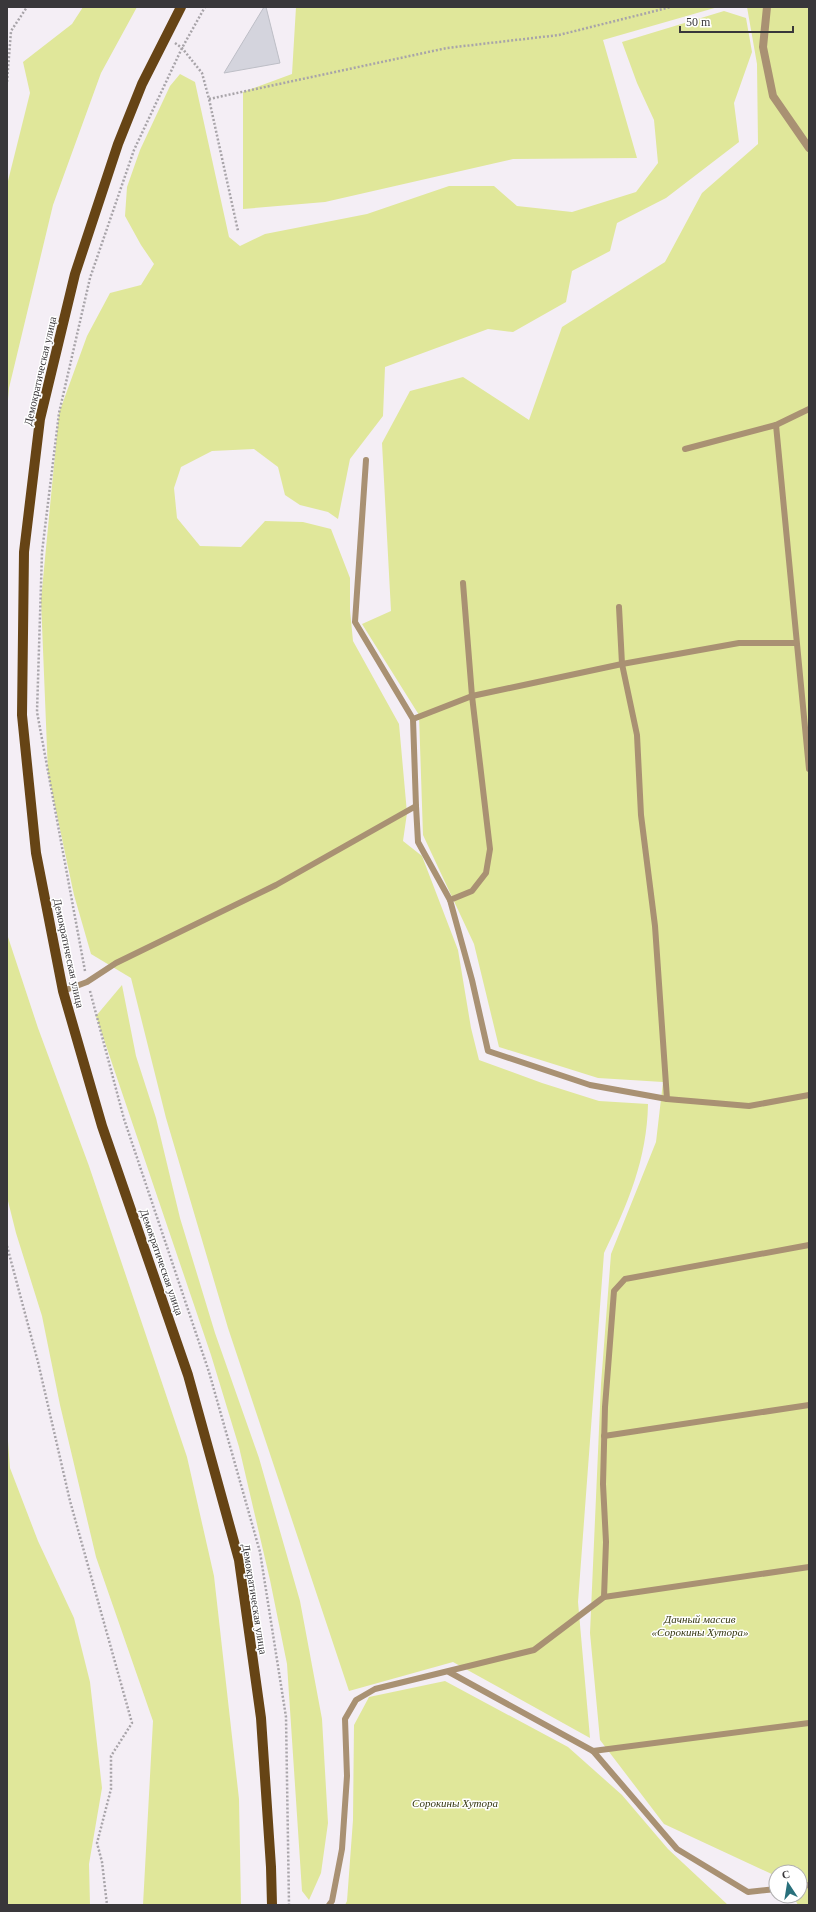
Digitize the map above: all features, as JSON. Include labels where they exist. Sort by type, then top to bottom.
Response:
[{"type":"main road","name":"Демократическая улица","points":[[181,7],[142,84],[118,144],[75,274],[40,419],[24,552],[22,715],[36,854],[63,991],[102,1126],[188,1375],[239,1560],[261,1718],[272,1905]]},
{"type":"street","points":[[768,7],[763,47],[773,96],[809,148]]},
{"type":"lane","points":[[685,449],[776,424],[809,409]]},
{"type":"lane","points":[[776,424],[796,643],[806,699],[809,769]]},
{"type":"lane","points":[[366,460],[355,622],[413,719],[418,842],[450,900],[472,980],[488,1051],[590,1085],[667,1099],[749,1106],[809,1095]]},
{"type":"lane","points":[[450,900],[472,892],[486,873],[490,849],[472,696],[463,584]]},
{"type":"lane","points":[[619,607],[622,664],[637,735],[641,815],[655,926],[667,1099]]},
{"type":"lane","points":[[413,719],[472,696],[622,664],[739,643],[796,643]]},
{"type":"lane","points":[[63,991],[87,982],[116,963],[276,885],[416,806]]},
{"type":"lane","points":[[604,1597],[606,1542],[603,1484],[604,1436],[614,1291],[625,1279],[809,1245]]},
{"type":"lane","points":[[604,1436],[809,1405]]},
{"type":"lane","points":[[329,1905],[332,1901],[342,1849],[347,1776],[345,1719],[356,1700],[375,1689],[534,1650],[604,1597],[809,1567]]},
{"type":"lane","points":[[449,1672],[593,1752],[677,1849],[748,1892],[768,1890]]},
{"type":"lane","points":[[593,1752],[809,1723]]},
{"type":"path","points":[[7,82],[11,31],[27,7]]},
{"type":"path","points":[[209,99],[447,48],[559,35],[672,7]]},
{"type":"path","points":[[166,38],[182,48],[202,73],[238,231]]},
{"type":"path","points":[[7,1246],[38,1362],[70,1501],[132,1723],[111,1756],[111,1789],[97,1844],[102,1862],[107,1905]]},
{"type":"green space","points":[[83,7],[137,7],[101,73],[53,205],[9,388],[7,410],[7,185],[30,93],[23,62],[72,24]]},
{"type":"green space","points":[[296,7],[718,7],[603,40],[637,158],[513,159],[325,202],[243,209],[243,92],[292,74]]},
{"type":"green space","name":"Дачный массив «Сорокины Хутора»","points":[[747,7],[809,7],[809,1905],[797,1904],[808,1904],[808,1864],[768,1864],[768,1872],[664,1824],[600,1740],[590,1633],[601,1384],[611,1254],[656,1142],[663,1082],[598,1078],[499,1047],[474,944],[423,835],[419,715],[362,624],[391,611],[382,443],[410,391],[463,377],[529,420],[562,327],[665,262],[702,193],[758,144],[757,64]]},
{"type":"green space","points":[[724,11],[746,18],[752,52],[734,103],[739,142],[666,198],[617,223],[610,251],[572,271],[566,302],[513,332],[488,329],[385,367],[383,416],[350,459],[338,519],[328,512],[300,505],[285,495],[278,467],[254,449],[212,451],[181,467],[174,488],[177,518],[200,546],[241,547],[265,521],[303,522],[331,529],[350,578],[350,610],[353,641],[399,724],[407,813],[403,841],[422,856],[458,950],[471,1028],[479,1060],[542,1083],[599,1101],[648,1104],[644,1144],[635,1181],[621,1217],[604,1253],[578,1602],[590,1738],[453,1662],[349,1691],[228,1328],[166,1118],[131,978],[91,954],[74,895],[48,773],[41,600],[59,413],[87,336],[110,293],[141,285],[154,264],[141,245],[125,216],[127,187],[140,150],[170,86],[180,74],[195,82],[229,237],[240,246],[265,234],[367,214],[449,186],[494,186],[517,206],[572,212],[636,192],[658,163],[654,120],[637,83],[622,42]]},
{"type":"green space","points":[[7,934],[38,1028],[89,1166],[187,1457],[214,1576],[239,1799],[241,1905],[143,1905],[153,1721],[96,1557],[60,1405],[42,1316],[16,1233],[7,1197]]},
{"type":"green space","points":[[122,985],[136,1056],[156,1118],[180,1218],[215,1333],[259,1458],[300,1601],[322,1719],[328,1823],[321,1873],[309,1900],[302,1891],[287,1664],[270,1580],[239,1447],[211,1355],[96,1016]]},
{"type":"green space","points":[[7,1428],[10,1468],[38,1541],[74,1618],[90,1682],[102,1788],[89,1864],[90,1905],[7,1905]]},
{"type":"green space","name":"Сорокины Хутора","points":[[445,1681],[568,1747],[622,1795],[668,1849],[728,1905],[345,1905],[347,1901],[353,1820],[354,1725],[369,1697]]},
{"type":"building","points":[[264,7],[266,7],[280,63],[224,73]]}]
